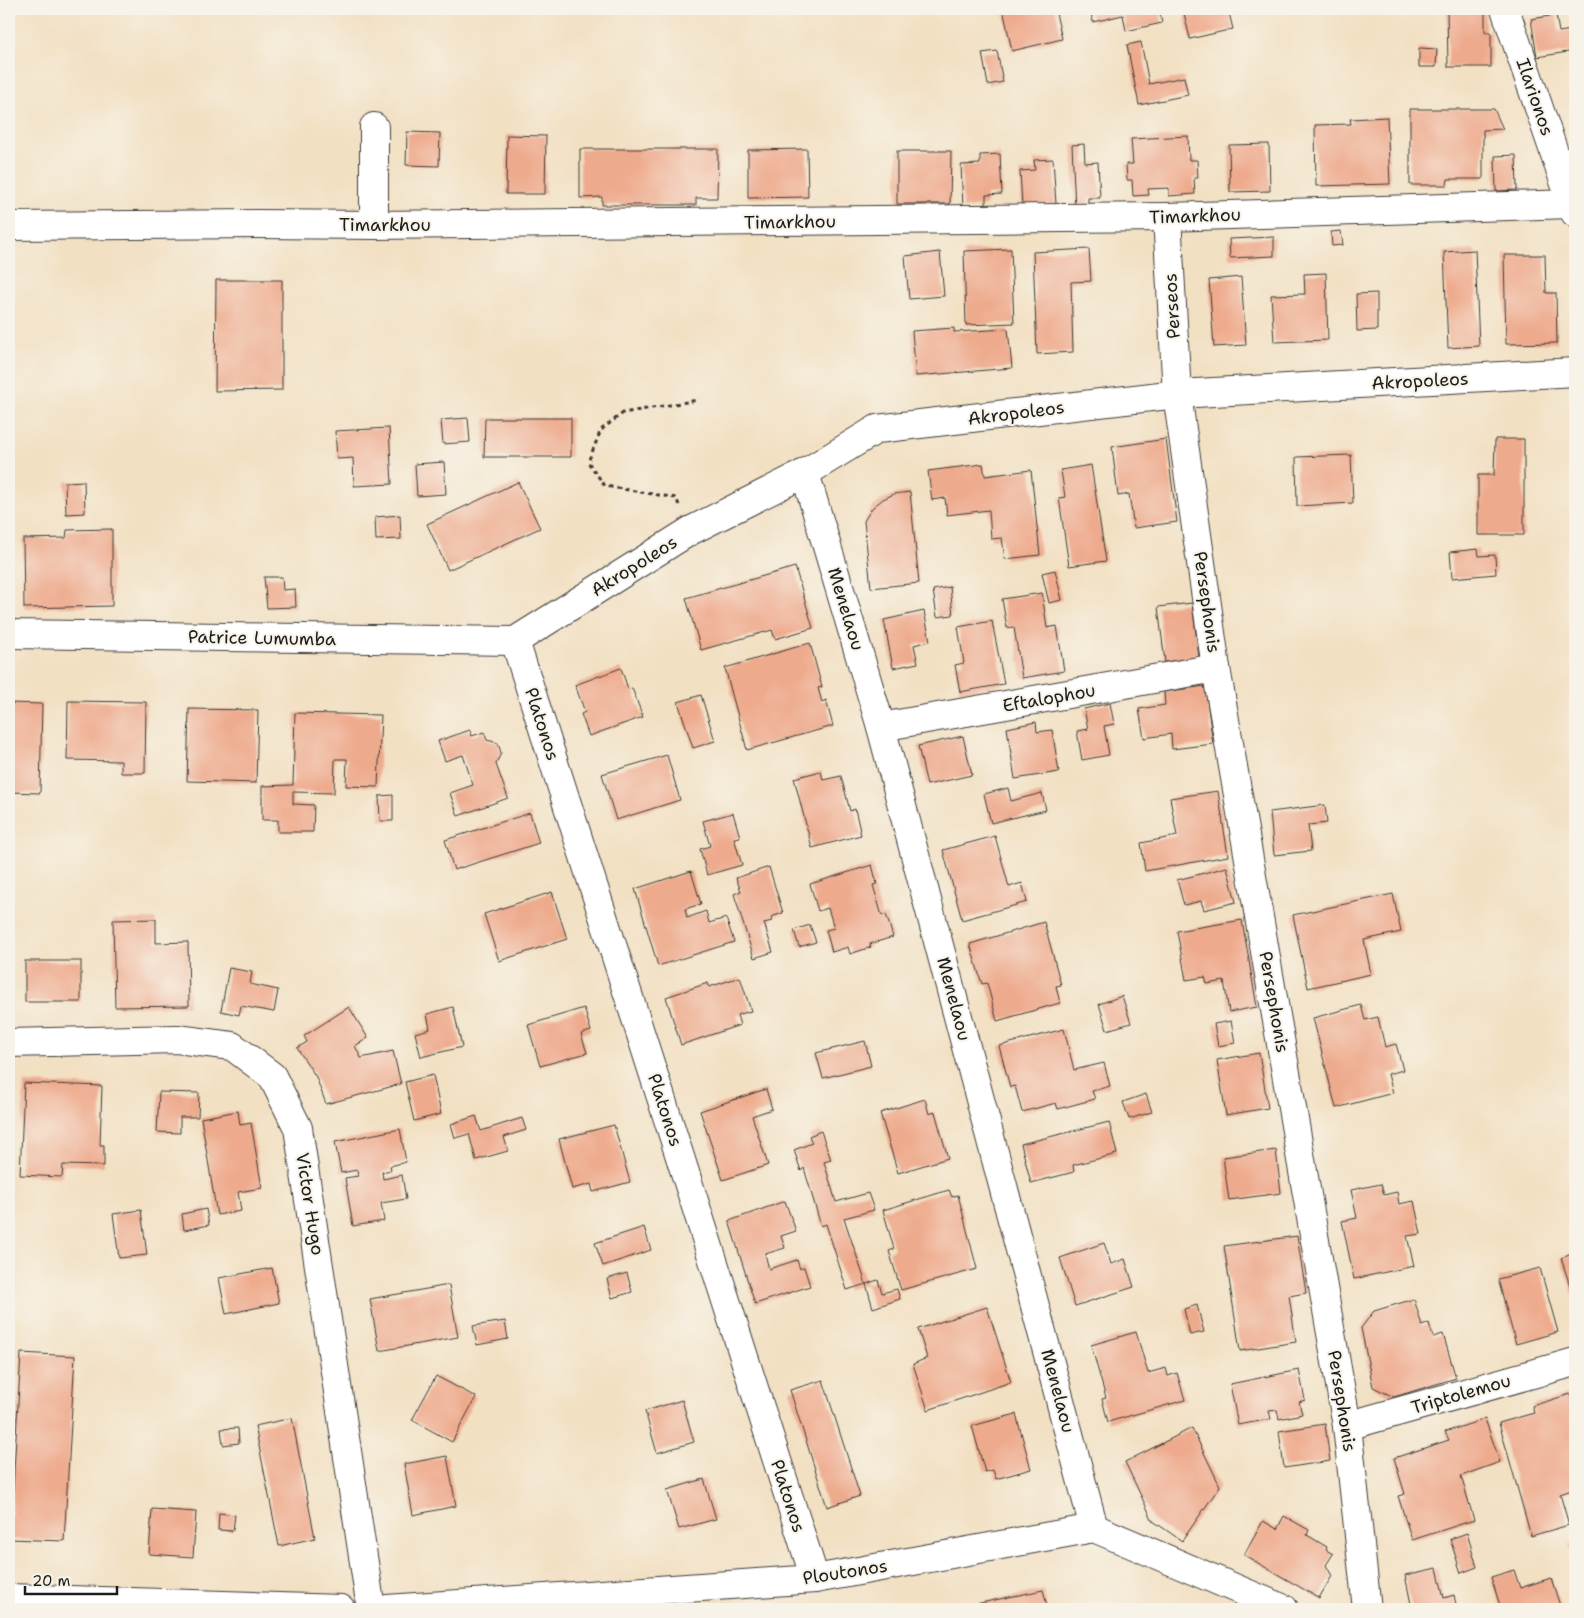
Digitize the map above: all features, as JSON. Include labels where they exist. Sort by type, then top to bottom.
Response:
[{"type":"street","name":"Ilarionos","points":[[1505,9],[1573,208]]},
{"type":"street","points":[[374,127],[374,226]]},
{"type":"street","name":"Timarkhou","points":[[9,226],[258,224],[374,226],[1166,217],[1573,208]]},
{"type":"street","name":"Perseos","points":[[1166,217],[1176,394]]},
{"type":"street","name":"Akropoleos","points":[[515,642],[690,531],[805,473],[877,429],[1176,394],[1575,372]]},
{"type":"street","name":"Persephonis","points":[[1176,394],[1216,668],[1347,1426],[1368,1609]]},
{"type":"street","name":"Menelaou","points":[[805,473],[882,727],[1094,1528]]},
{"type":"street","name":"Patrice Lumumba","points":[[9,634],[515,642]]},
{"type":"street","name":"Platonos","points":[[515,642],[815,1579]]},
{"type":"street","name":"Eftalophou","points":[[882,727],[1216,668]]},
{"type":"street","name":"Victor Hugo","points":[[9,1043],[186,1040],[232,1046],[272,1076],[298,1128],[371,1609]]},
{"type":"street","name":"Triptolemou","points":[[1347,1426],[1575,1362]]},
{"type":"street","points":[[1094,1528],[1284,1609]]},
{"type":"street","name":"Ploutonos","points":[[387,1609],[815,1579],[1094,1528]]},
{"type":"street","points":[[9,1598],[341,1609]]},
{"type":"path","points":[[690,531],[676,498],[605,486],[588,462],[602,430],[623,413],[698,400]]},
{"type":"building","points":[[1003,9],[1055,9],[1062,39],[1012,51]]},
{"type":"building","points":[[1090,9],[1159,9],[1162,23],[1126,31],[1123,15],[1093,22]]},
{"type":"building","points":[[1183,9],[1228,9],[1233,29],[1190,39]]},
{"type":"building","points":[[1447,9],[1485,9],[1485,32],[1491,32],[1491,67],[1448,67]]},
{"type":"building","points":[[1556,15],[1559,32],[1571,30],[1574,51],[1537,57],[1531,19]]},
{"type":"building","points":[[1141,42],[1149,84],[1184,77],[1188,95],[1139,105],[1127,45]]},
{"type":"building","points":[[1419,48],[1437,49],[1436,67],[1419,67]]},
{"type":"building","points":[[997,51],[1003,82],[988,85],[982,53]]},
{"type":"building","points":[[1410,109],[1494,109],[1503,129],[1483,130],[1483,179],[1448,179],[1447,185],[1410,185]]},
{"type":"building","points":[[1387,117],[1390,184],[1316,186],[1315,125],[1351,124],[1350,119]]},
{"type":"building","points":[[407,132],[440,133],[439,166],[406,165]]},
{"type":"building","points":[[507,135],[546,136],[545,194],[506,194]]},
{"type":"building","points":[[1188,136],[1189,160],[1197,160],[1198,178],[1194,178],[1195,194],[1169,196],[1169,188],[1148,189],[1149,195],[1133,196],[1132,180],[1127,180],[1126,164],[1133,164],[1131,139]]},
{"type":"building","points":[[1084,144],[1085,163],[1098,162],[1100,198],[1088,198],[1088,207],[1075,208],[1072,145]]},
{"type":"building","points":[[1269,144],[1270,191],[1230,192],[1229,145]]},
{"type":"building","points":[[580,149],[718,149],[717,198],[696,198],[696,205],[602,205],[602,197],[580,198]]},
{"type":"building","points":[[807,149],[808,197],[748,198],[748,150]]},
{"type":"building","points":[[897,151],[951,151],[950,204],[897,204]]},
{"type":"building","points":[[1000,154],[1002,194],[986,195],[986,206],[963,208],[961,165],[980,164],[980,155]]},
{"type":"building","points":[[1516,155],[1517,190],[1496,191],[1495,156]]},
{"type":"building","points":[[1053,159],[1056,204],[1022,206],[1020,171],[1035,170],[1034,160]]},
{"type":"building","points":[[1341,231],[1343,245],[1332,246],[1331,232]]},
{"type":"building","points":[[1274,237],[1274,256],[1230,258],[1229,239]]},
{"type":"building","points":[[1011,249],[1014,323],[966,325],[964,251]]},
{"type":"building","points":[[1089,249],[1091,281],[1071,282],[1073,352],[1037,354],[1033,252]]},
{"type":"building","points":[[1475,250],[1479,346],[1448,348],[1444,252]]},
{"type":"building","points":[[940,252],[944,296],[909,299],[905,256]]},
{"type":"building","points":[[1504,255],[1545,255],[1546,293],[1556,293],[1557,343],[1506,344]]},
{"type":"building","points":[[1326,273],[1328,340],[1274,342],[1271,295],[1305,294],[1304,274]]},
{"type":"building","points":[[1241,277],[1246,345],[1214,347],[1209,280]]},
{"type":"building","points":[[216,280],[282,280],[282,390],[215,391]]},
{"type":"building","points":[[1377,293],[1377,330],[1357,331],[1356,294]]},
{"type":"building","points":[[954,328],[954,332],[1008,329],[1012,368],[916,376],[912,331]]},
{"type":"building","points":[[468,418],[470,442],[443,444],[441,420]]},
{"type":"building","points":[[485,418],[571,418],[571,457],[484,457]]},
{"type":"building","points":[[389,428],[392,484],[354,486],[353,458],[337,459],[335,431]]},
{"type":"building","points":[[1166,439],[1177,522],[1134,528],[1129,494],[1118,496],[1112,447]]},
{"type":"building","points":[[1495,439],[1524,439],[1524,535],[1478,535],[1478,475],[1494,475]]},
{"type":"building","points":[[1351,455],[1353,503],[1297,506],[1296,457]]},
{"type":"building","points":[[444,462],[446,494],[417,496],[415,464]]},
{"type":"building","points":[[983,464],[985,476],[1031,470],[1040,555],[1005,559],[1002,538],[991,539],[989,510],[947,515],[945,498],[932,500],[928,471]]},
{"type":"building","points":[[1091,465],[1106,561],[1069,566],[1059,498],[1065,497],[1061,470]]},
{"type":"building","points":[[84,481],[85,513],[66,514],[65,482]]},
{"type":"building","points":[[518,482],[540,528],[448,570],[427,524]]},
{"type":"building","points":[[910,492],[919,583],[871,588],[864,521],[872,508],[883,499],[894,494]]},
{"type":"building","points":[[400,515],[401,539],[376,540],[375,517]]},
{"type":"building","points":[[112,529],[112,606],[24,608],[23,539],[66,538],[67,530]]},
{"type":"building","points":[[1478,549],[1479,556],[1495,555],[1496,574],[1452,578],[1450,552]]},
{"type":"building","points":[[795,567],[813,628],[775,639],[772,630],[701,650],[686,598]]},
{"type":"building","points":[[1055,570],[1062,600],[1049,603],[1042,573]]},
{"type":"building","points":[[264,577],[282,577],[283,590],[295,589],[296,607],[267,608]]},
{"type":"building","points":[[950,587],[953,615],[937,617],[933,590]]},
{"type":"building","points":[[1042,593],[1047,628],[1057,626],[1064,671],[1022,678],[1014,627],[1007,628],[1002,599]]},
{"type":"building","points":[[1192,603],[1199,657],[1165,662],[1158,607]]},
{"type":"building","points":[[924,611],[930,641],[914,645],[918,663],[893,668],[884,620]]},
{"type":"building","points":[[992,621],[1004,684],[960,692],[955,665],[964,663],[958,627]]},
{"type":"building","points":[[810,643],[822,687],[818,688],[822,702],[826,700],[833,726],[747,750],[725,668]]},
{"type":"building","points":[[621,668],[628,689],[632,688],[643,717],[589,736],[581,714],[585,712],[575,685]]},
{"type":"building","points":[[1205,686],[1213,744],[1172,749],[1171,734],[1144,738],[1139,709],[1165,705],[1164,692]]},
{"type":"building","points":[[701,695],[715,741],[693,748],[678,702]]},
{"type":"building","points":[[68,701],[146,702],[145,773],[121,773],[121,761],[67,760]]},
{"type":"building","points":[[9,703],[42,704],[40,793],[9,792]]},
{"type":"building","points":[[1110,703],[1114,724],[1104,726],[1109,755],[1082,760],[1077,731],[1088,729],[1084,709]]},
{"type":"building","points":[[189,709],[258,710],[256,783],[187,781]]},
{"type":"building","points":[[295,713],[381,715],[378,787],[346,786],[347,759],[335,759],[334,793],[293,792],[293,804],[314,805],[313,832],[278,832],[278,820],[262,820],[262,786],[293,785]]},
{"type":"building","points":[[1036,722],[1037,732],[1052,730],[1059,772],[1015,779],[1007,728]]},
{"type":"building","points":[[470,730],[472,736],[484,732],[487,740],[498,743],[501,753],[496,764],[508,798],[458,816],[450,793],[473,785],[463,755],[445,761],[438,741]]},
{"type":"building","points":[[963,736],[972,775],[927,785],[918,746]]},
{"type":"building","points":[[667,755],[680,800],[616,820],[602,774]]},
{"type":"building","points":[[821,771],[823,780],[841,776],[850,811],[855,809],[861,835],[812,848],[794,778]]},
{"type":"building","points":[[1008,788],[1011,801],[1042,793],[1046,810],[991,823],[984,794]]},
{"type":"building","points":[[1218,791],[1228,856],[1145,871],[1141,843],[1177,836],[1170,798]]},
{"type":"building","points":[[393,795],[393,821],[380,821],[379,796]]},
{"type":"building","points":[[1325,805],[1327,823],[1308,825],[1311,851],[1274,855],[1270,812]]},
{"type":"building","points":[[530,813],[539,843],[454,870],[445,840]]},
{"type":"building","points":[[733,813],[740,837],[734,838],[742,865],[707,875],[700,849],[710,846],[703,821]]},
{"type":"building","points":[[995,836],[1009,887],[1022,883],[1027,902],[962,920],[943,850]]},
{"type":"building","points":[[872,865],[877,884],[873,885],[882,916],[886,914],[893,937],[870,944],[871,947],[850,954],[848,947],[832,952],[826,930],[834,928],[828,908],[818,911],[810,884]]},
{"type":"building","points":[[769,867],[783,913],[771,917],[772,921],[764,923],[773,952],[754,958],[734,894],[741,891],[736,878]]},
{"type":"building","points":[[1227,867],[1236,902],[1204,910],[1201,901],[1184,905],[1177,880]]},
{"type":"building","points":[[691,871],[701,904],[685,909],[687,918],[706,911],[709,923],[726,918],[734,942],[658,966],[635,889]]},
{"type":"building","points":[[552,892],[567,939],[499,961],[484,914]]},
{"type":"building","points":[[1393,894],[1401,932],[1364,940],[1371,974],[1308,988],[1293,915]]},
{"type":"building","points":[[156,919],[156,943],[188,942],[189,1006],[115,1007],[113,920]]},
{"type":"building","points":[[1242,920],[1257,1007],[1229,1012],[1224,981],[1207,984],[1205,977],[1186,980],[1177,931]]},
{"type":"building","points":[[1044,922],[1061,985],[1056,986],[1060,1003],[997,1021],[987,983],[982,984],[970,944]]},
{"type":"building","points":[[810,925],[816,942],[799,947],[794,930]]},
{"type":"building","points":[[25,961],[81,961],[81,1002],[25,1002]]},
{"type":"building","points":[[229,968],[252,972],[250,984],[278,990],[274,1012],[241,1006],[239,1015],[221,1011]]},
{"type":"building","points":[[740,977],[751,1011],[737,1015],[740,1025],[681,1045],[666,997],[708,983],[709,987]]},
{"type":"building","points":[[1122,996],[1131,1023],[1107,1030],[1099,1004]]},
{"type":"building","points":[[1361,1005],[1365,1020],[1378,1017],[1385,1047],[1396,1044],[1403,1070],[1388,1074],[1393,1093],[1336,1108],[1313,1018]]},
{"type":"building","points":[[349,1007],[368,1038],[355,1046],[361,1058],[393,1051],[401,1084],[326,1104],[316,1077],[297,1048],[307,1042],[304,1036]]},
{"type":"building","points":[[453,1007],[462,1047],[421,1057],[415,1033],[430,1029],[427,1014]]},
{"type":"building","points":[[584,1008],[591,1031],[581,1034],[587,1053],[540,1066],[528,1025]]},
{"type":"building","points":[[1231,1021],[1235,1043],[1218,1046],[1214,1024]]},
{"type":"building","points":[[1064,1029],[1074,1070],[1104,1063],[1110,1086],[1092,1091],[1095,1099],[1058,1109],[1056,1103],[1022,1112],[1015,1086],[1010,1087],[999,1046]]},
{"type":"building","points":[[865,1041],[871,1066],[823,1078],[816,1053]]},
{"type":"building","points":[[1259,1053],[1268,1108],[1226,1115],[1217,1060]]},
{"type":"building","points":[[433,1075],[441,1114],[414,1121],[405,1082]]},
{"type":"building","points":[[24,1083],[102,1086],[100,1145],[104,1145],[104,1166],[63,1165],[62,1177],[20,1175]]},
{"type":"building","points":[[766,1089],[772,1109],[752,1116],[768,1165],[723,1180],[700,1111]]},
{"type":"building","points":[[159,1092],[199,1093],[198,1117],[180,1117],[180,1133],[157,1132]]},
{"type":"building","points":[[1146,1094],[1152,1112],[1129,1119],[1123,1102]]},
{"type":"building","points":[[925,1099],[929,1114],[935,1112],[948,1158],[898,1173],[880,1113]]},
{"type":"building","points":[[238,1111],[240,1125],[251,1123],[262,1188],[238,1192],[241,1211],[217,1215],[201,1118]]},
{"type":"building","points":[[476,1116],[481,1131],[522,1118],[526,1130],[504,1137],[508,1151],[476,1160],[469,1134],[455,1138],[451,1124]]},
{"type":"building","points":[[1109,1122],[1117,1154],[1073,1165],[1074,1172],[1031,1183],[1021,1144]]},
{"type":"building","points":[[614,1125],[630,1182],[593,1192],[591,1184],[572,1189],[559,1139]]},
{"type":"building","points":[[400,1129],[406,1162],[390,1166],[391,1170],[382,1172],[383,1179],[402,1175],[406,1199],[381,1203],[384,1221],[353,1226],[345,1178],[358,1176],[357,1170],[341,1173],[335,1142]]},
{"type":"building","points":[[821,1131],[831,1160],[824,1162],[836,1202],[868,1193],[874,1210],[844,1218],[866,1284],[847,1290],[826,1224],[821,1226],[804,1168],[801,1171],[794,1150],[812,1143],[809,1136]]},
{"type":"building","points":[[1276,1150],[1281,1193],[1229,1200],[1223,1157]]},
{"type":"building","points":[[1381,1184],[1384,1195],[1397,1192],[1399,1204],[1414,1201],[1421,1234],[1407,1236],[1414,1266],[1354,1279],[1342,1221],[1357,1218],[1351,1190]]},
{"type":"building","points":[[949,1190],[952,1197],[958,1195],[977,1269],[901,1290],[889,1251],[894,1249],[883,1210]]},
{"type":"building","points":[[785,1201],[796,1231],[781,1236],[785,1248],[765,1254],[769,1269],[797,1260],[800,1269],[804,1267],[810,1286],[755,1304],[729,1221]]},
{"type":"building","points":[[206,1209],[209,1225],[184,1230],[182,1214]]},
{"type":"building","points":[[141,1210],[147,1255],[119,1258],[113,1214]]},
{"type":"building","points":[[644,1227],[651,1250],[603,1266],[595,1243]]},
{"type":"building","points":[[1297,1236],[1306,1293],[1289,1296],[1296,1342],[1240,1351],[1224,1246]]},
{"type":"building","points":[[1104,1243],[1111,1264],[1125,1259],[1134,1287],[1075,1306],[1060,1258]]},
{"type":"building","points":[[1575,1253],[1575,1301],[1561,1258]]},
{"type":"building","points":[[272,1268],[279,1303],[226,1314],[219,1278]]},
{"type":"building","points":[[1540,1268],[1558,1332],[1516,1344],[1498,1279]]},
{"type":"building","points":[[627,1273],[632,1292],[612,1298],[607,1279]]},
{"type":"building","points":[[878,1280],[882,1293],[897,1289],[900,1299],[873,1308],[866,1284]]},
{"type":"building","points":[[449,1285],[458,1337],[379,1351],[370,1299]]},
{"type":"building","points":[[1414,1299],[1422,1326],[1429,1323],[1433,1337],[1443,1334],[1456,1378],[1394,1397],[1373,1387],[1361,1328],[1374,1311]]},
{"type":"building","points":[[1197,1305],[1204,1332],[1190,1335],[1184,1309]]},
{"type":"building","points":[[987,1307],[1011,1382],[928,1410],[913,1364],[927,1358],[918,1329]]},
{"type":"building","points":[[505,1321],[508,1339],[477,1345],[473,1326]]},
{"type":"building","points":[[1136,1332],[1148,1373],[1166,1368],[1168,1376],[1177,1373],[1185,1400],[1108,1422],[1102,1399],[1106,1398],[1091,1345]]},
{"type":"building","points":[[21,1353],[75,1356],[64,1541],[10,1539]]},
{"type":"building","points":[[1299,1370],[1305,1400],[1299,1402],[1302,1414],[1279,1419],[1277,1410],[1269,1411],[1271,1419],[1238,1425],[1230,1384]]},
{"type":"building","points":[[436,1376],[476,1397],[452,1442],[412,1420]]},
{"type":"building","points":[[823,1380],[860,1496],[827,1507],[790,1390]]},
{"type":"building","points":[[1570,1394],[1575,1409],[1575,1489],[1560,1494],[1569,1525],[1531,1536],[1499,1423],[1534,1413],[1532,1406]]},
{"type":"building","points":[[682,1400],[694,1442],[657,1453],[645,1411]]},
{"type":"building","points":[[1016,1414],[1031,1469],[996,1479],[993,1470],[985,1472],[972,1426]]},
{"type":"building","points":[[292,1418],[315,1538],[279,1546],[255,1426]]},
{"type":"building","points":[[1485,1419],[1500,1462],[1461,1476],[1474,1520],[1412,1540],[1398,1496],[1405,1494],[1394,1458],[1449,1440],[1445,1432]]},
{"type":"building","points":[[1325,1424],[1330,1461],[1284,1468],[1279,1431]]},
{"type":"building","points":[[238,1428],[239,1443],[223,1445],[221,1429]]},
{"type":"building","points":[[1192,1428],[1220,1486],[1182,1541],[1153,1521],[1125,1462]]},
{"type":"building","points":[[447,1456],[456,1506],[413,1515],[404,1464]]},
{"type":"building","points":[[704,1479],[716,1519],[679,1529],[667,1490]]},
{"type":"building","points":[[152,1509],[196,1512],[193,1557],[149,1554]]},
{"type":"building","points":[[219,1513],[235,1515],[233,1531],[218,1530]]},
{"type":"building","points":[[1284,1516],[1309,1530],[1307,1535],[1327,1547],[1326,1550],[1333,1554],[1326,1565],[1332,1576],[1319,1598],[1244,1555],[1263,1521],[1277,1529]]},
{"type":"building","points":[[1467,1533],[1477,1567],[1461,1573],[1450,1539]]},
{"type":"building","points":[[1575,1542],[1575,1559],[1569,1546]]},
{"type":"building","points":[[1437,1568],[1444,1598],[1454,1595],[1457,1609],[1412,1609],[1405,1575]]},
{"type":"building","points":[[1514,1570],[1520,1588],[1551,1578],[1561,1609],[1501,1609],[1491,1577]]},
{"type":"building","points":[[1043,1590],[1048,1609],[966,1609],[966,1606]]}]
